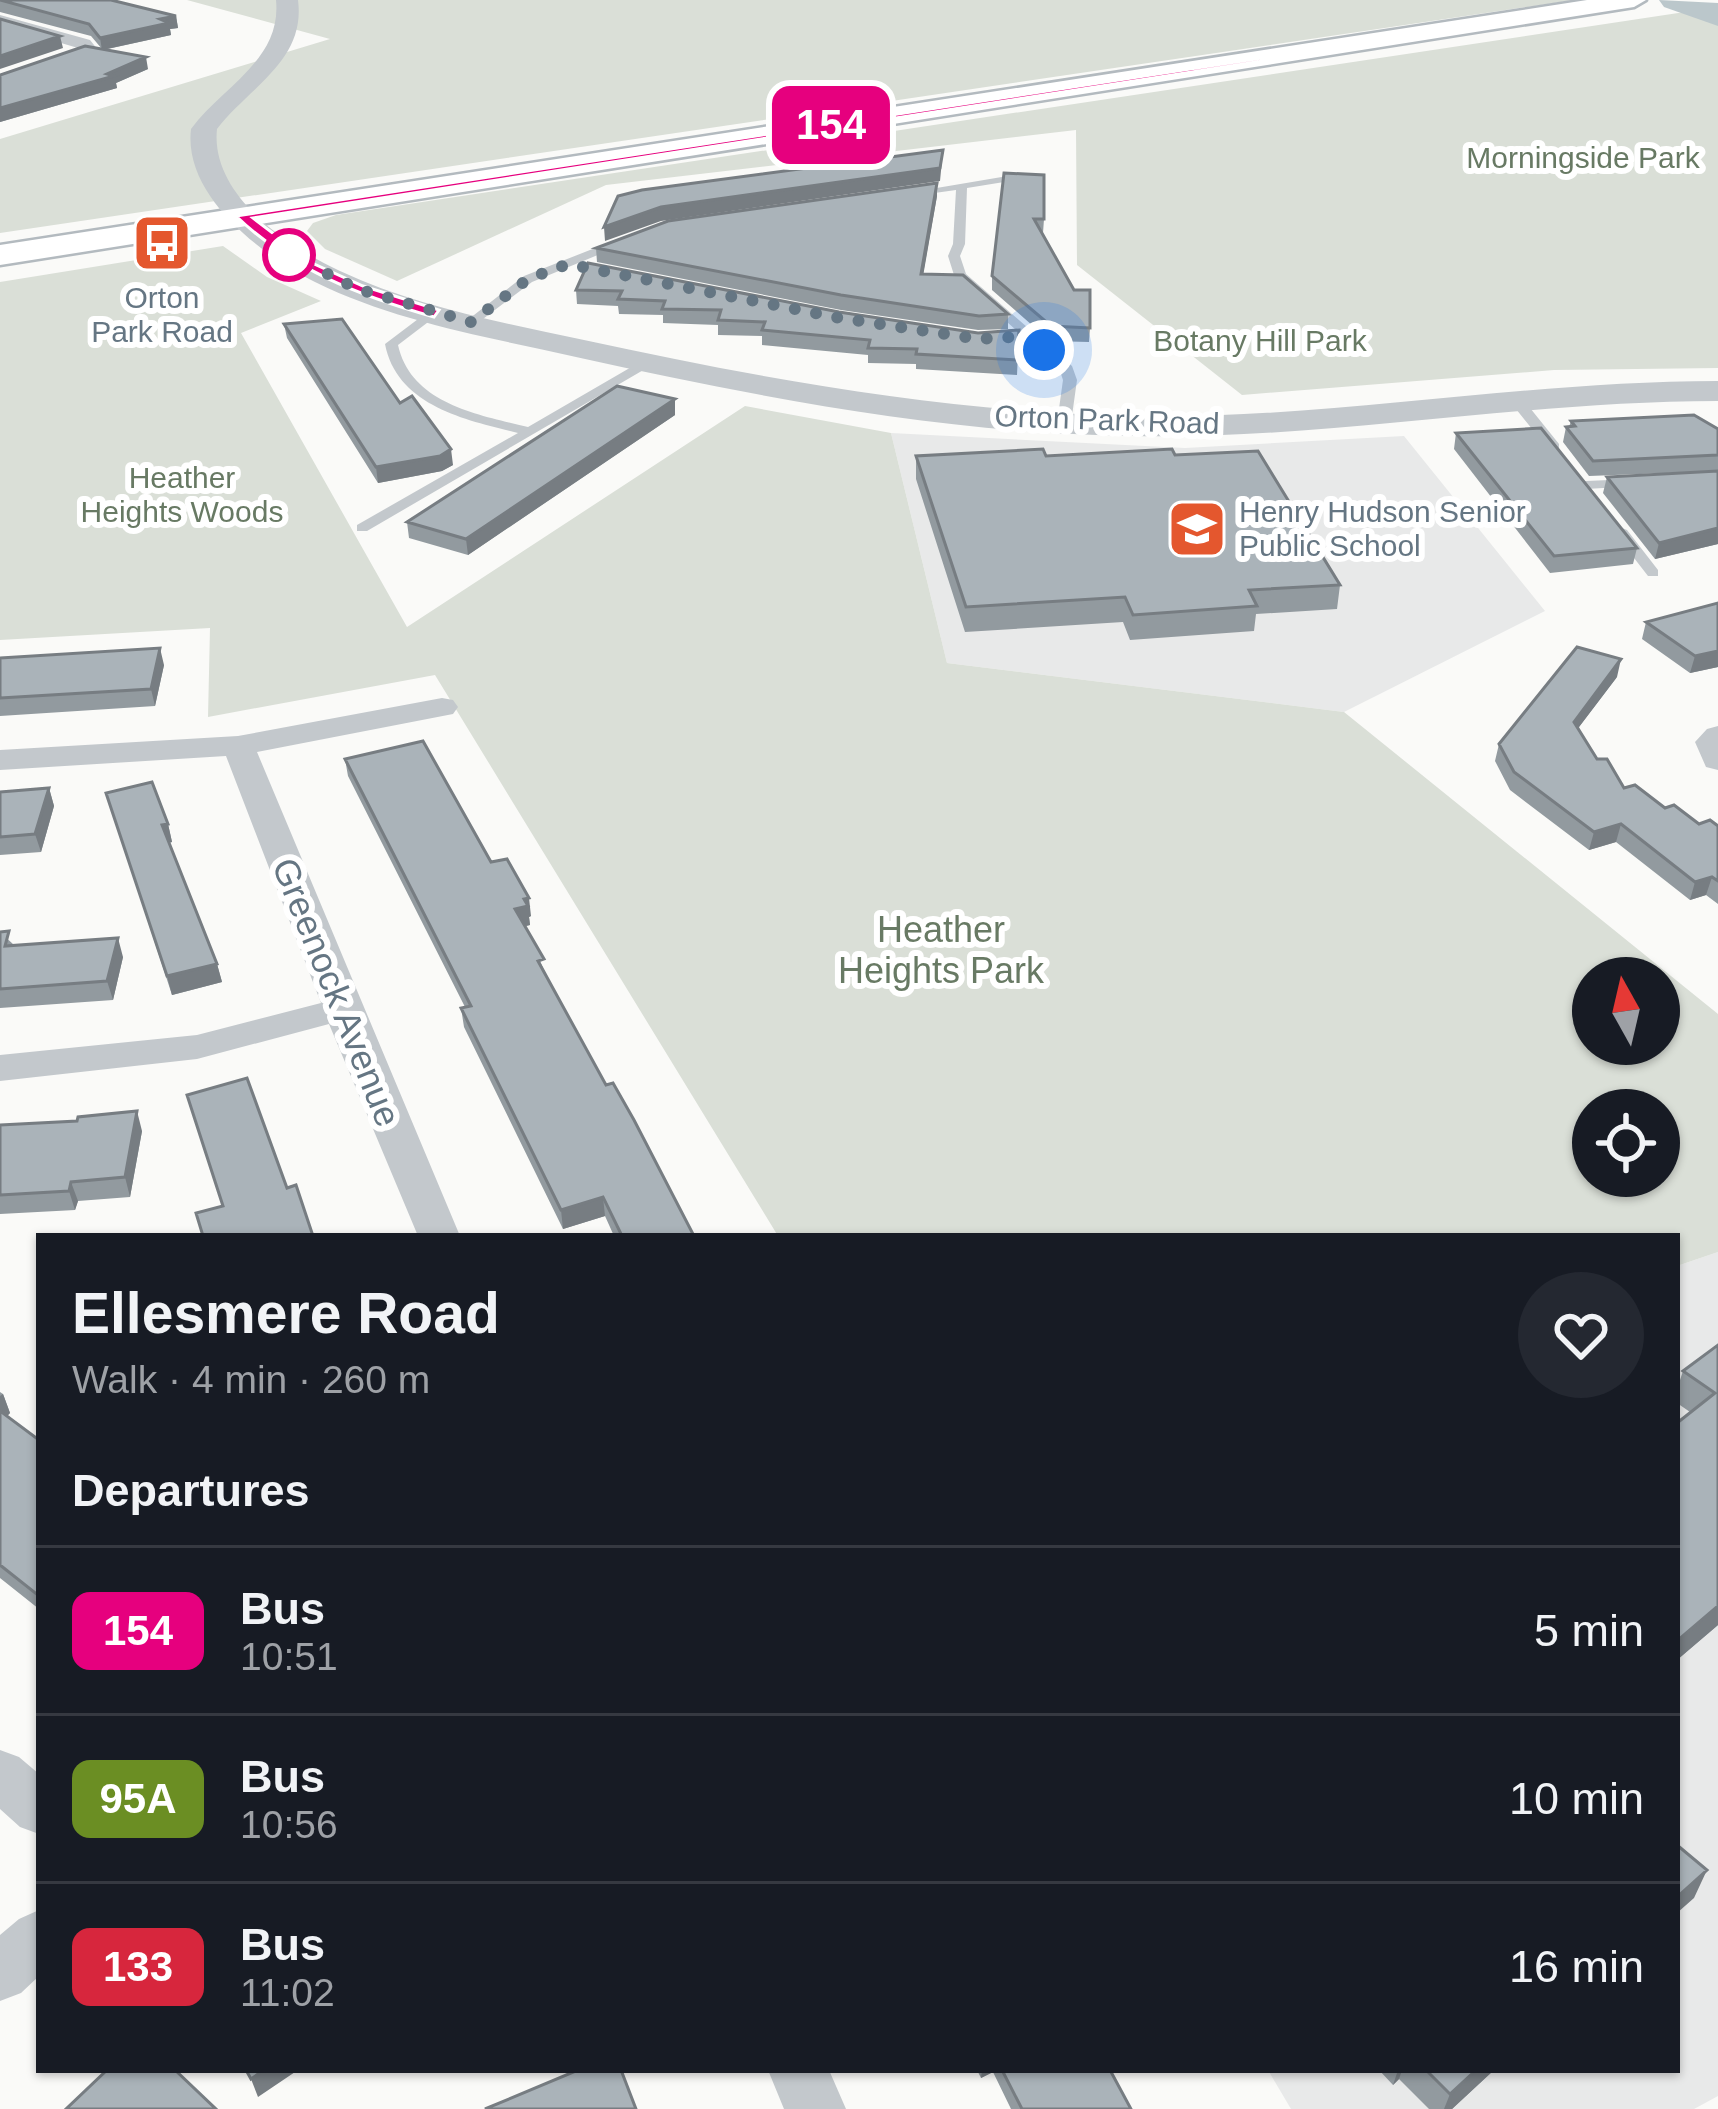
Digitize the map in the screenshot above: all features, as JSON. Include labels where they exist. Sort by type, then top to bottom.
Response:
[{"type":"main road","points":[[0,255],[1634,0]]},
{"type":"street","name":"Orton Park Road","points":[[287,0],[288,30],[277,53],[204,129],[204,168],[242,216],[308,266],[358,289],[434,313],[645,365],[817,396],[1064,423],[1237,424],[1621,392],[1718,391]]},
{"type":"street","points":[[0,20],[83,44],[89,50],[0,80]]},
{"type":"street","points":[[0,760],[238,746],[442,706]]},
{"type":"street","points":[[1718,736],[1711,742],[1718,760]]},
{"type":"street","name":"Greenock Avenue","points":[[238,746],[438,1233]]},
{"type":"street","points":[[0,1068],[197,1047],[342,1009]]},
{"type":"street","points":[[0,1774],[36,1805]]},
{"type":"street","points":[[0,1973],[36,1941]]},
{"type":"street","points":[[799,2073],[815,2109]]},
{"type":"lane","points":[[895,195],[1019,177]]},
{"type":"lane","points":[[962,186],[959,244],[954,256],[960,275],[1059,359],[1069,373],[1064,423]]},
{"type":"lane","points":[[471,322],[528,279],[640,235]]},
{"type":"lane","points":[[568,264],[591,268]]},
{"type":"lane","points":[[434,313],[391,344],[420,395],[444,410],[528,430]]},
{"type":"lane","points":[[1005,338],[1027,336]]},
{"type":"lane","points":[[362,528],[645,365]]},
{"type":"lane","points":[[1517,401],[1599,503]]},
{"type":"lane","points":[[1577,474],[1652,482]]},
{"type":"lane","points":[[1612,520],[1653,573]]},
{"type":"shaded area","name":"Henry Hudson Senior Public School","points":[[891,433],[1185,448],[1404,436],[1545,611],[1344,712],[947,663]]},
{"type":"shaded area","points":[[1718,1252],[1718,2096],[1694,2109],[1291,2109],[1270,2073],[1680,2073],[1680,1265]]},
{"type":"green space","points":[[187,0],[1574,0],[0,233],[0,139],[330,39]]},
{"type":"green space","points":[[1718,7],[1718,368],[1554,370],[1242,395],[1077,265],[1076,130],[606,185],[397,281],[325,249],[307,231],[313,223],[336,215]]},
{"type":"green space","name":"Heather Heights Park","points":[[223,246],[267,277],[321,301],[241,333],[407,627],[745,406],[891,433],[947,663],[1344,712],[1647,957],[1572,957],[1572,1065],[1680,1065],[1680,983],[1718,1014],[1718,1252],[1680,1265],[1680,1233],[776,1233],[435,675],[208,717],[210,628],[0,640],[0,282]]},
{"type":"building","points":[[0,0],[111,0],[176,16],[160,19],[169,23],[100,38],[89,24]]},
{"type":"building","points":[[0,19],[60,36],[0,56]]},
{"type":"building","points":[[85,46],[146,57],[107,74],[114,76],[0,108],[0,75]]},
{"type":"building","points":[[943,150],[940,168],[661,207],[604,227],[618,196],[642,190]]},
{"type":"building","points":[[1004,173],[1044,175],[1044,219],[1034,219],[1074,290],[1090,290],[1090,328],[1051,326],[992,276]]},
{"type":"building","points":[[937,183],[921,274],[963,275],[1008,314],[979,316],[841,295],[596,248],[668,221]]},
{"type":"building","points":[[588,263],[839,312],[978,333],[1019,330],[1017,360],[868,348],[870,340],[762,330],[765,322],[718,320],[721,310],[662,309],[665,301],[618,299],[622,291],[576,290]]},
{"type":"building","points":[[342,319],[400,403],[412,396],[451,449],[440,456],[376,467],[284,324]]},
{"type":"building","points":[[617,386],[675,399],[466,539],[407,522]]},
{"type":"building","points":[[1694,415],[1718,429],[1718,455],[1593,461],[1566,427],[1575,426],[1571,421]]},
{"type":"building","points":[[1541,428],[1637,548],[1554,556],[1456,433]]},
{"type":"building","points":[[1043,449],[1046,456],[1172,449],[1175,455],[1258,451],[1340,585],[1249,590],[1257,606],[1133,615],[1125,597],[966,607],[916,456]]},
{"type":"building","points":[[1718,471],[1718,528],[1659,543],[1607,477]]},
{"type":"building","points":[[1718,603],[1718,651],[1695,656],[1646,622]]},
{"type":"building","points":[[1577,647],[1621,659],[1574,722],[1597,759],[1607,759],[1624,788],[1635,785],[1665,808],[1674,805],[1699,824],[1710,820],[1718,826],[1718,881],[1712,877],[1695,882],[1621,824],[1594,832],[1514,772],[1499,744]]},
{"type":"building","points":[[160,648],[151,689],[0,698],[0,658]]},
{"type":"building","points":[[423,741],[491,862],[507,859],[529,898],[524,899],[528,906],[515,909],[544,959],[538,961],[606,1085],[613,1083],[692,1233],[621,1233],[603,1197],[561,1210],[461,1008],[471,1006],[345,759]]},
{"type":"building","points":[[152,782],[168,824],[162,825],[217,964],[167,976],[106,793]]},
{"type":"building","points":[[49,788],[35,834],[0,837],[0,792]]},
{"type":"building","points":[[9,931],[5,946],[118,938],[107,981],[0,989],[0,932]]},
{"type":"building","points":[[247,1078],[287,1188],[296,1185],[312,1233],[202,1233],[196,1213],[223,1206],[187,1095]]},
{"type":"building","points":[[137,1111],[125,1177],[71,1182],[69,1191],[0,1195],[0,1125],[77,1121],[78,1117]]},
{"type":"building","points":[[1718,1345],[1718,1606],[1680,1638],[1680,1421],[1715,1393],[1683,1371]]},
{"type":"building","points":[[0,1411],[36,1438],[36,1594],[0,1565]]},
{"type":"building","points":[[1680,1848],[1707,1870],[1680,1894]]},
{"type":"building","points":[[104,2073],[178,2073],[216,2109],[66,2109]]},
{"type":"building","points":[[571,2073],[622,2073],[636,2109],[485,2109]]},
{"type":"building","points":[[1004,2073],[1112,2073],[1131,2109],[1022,2109]]},
{"type":"building","points":[[1429,2073],[1473,2073],[1450,2094]]},
{"type":"waterway","points":[[1676,0],[1718,15]]},
{"type":"bus line","name":"154","points":[[434,313],[358,289],[293,259],[242,216],[1635,0]]},
{"type":"place","name":"Orton Park Road","points":[[162,243]]},
{"type":"place","name":"Henry Hudson Senior Public School","points":[[1197,529]]},
{"type":"route","points":[[289,255],[358,289],[471,322],[528,279],[568,264],[840,318],[978,339],[1027,336],[1044,350]]},
{"type":"park label","name":"Morningside Park","points":[[1583,158]]},
{"type":"park label","name":"Botany Hill Park","points":[[1260,341]]},
{"type":"park label","name":"Heather Heights Woods","points":[[182,495]]}]
